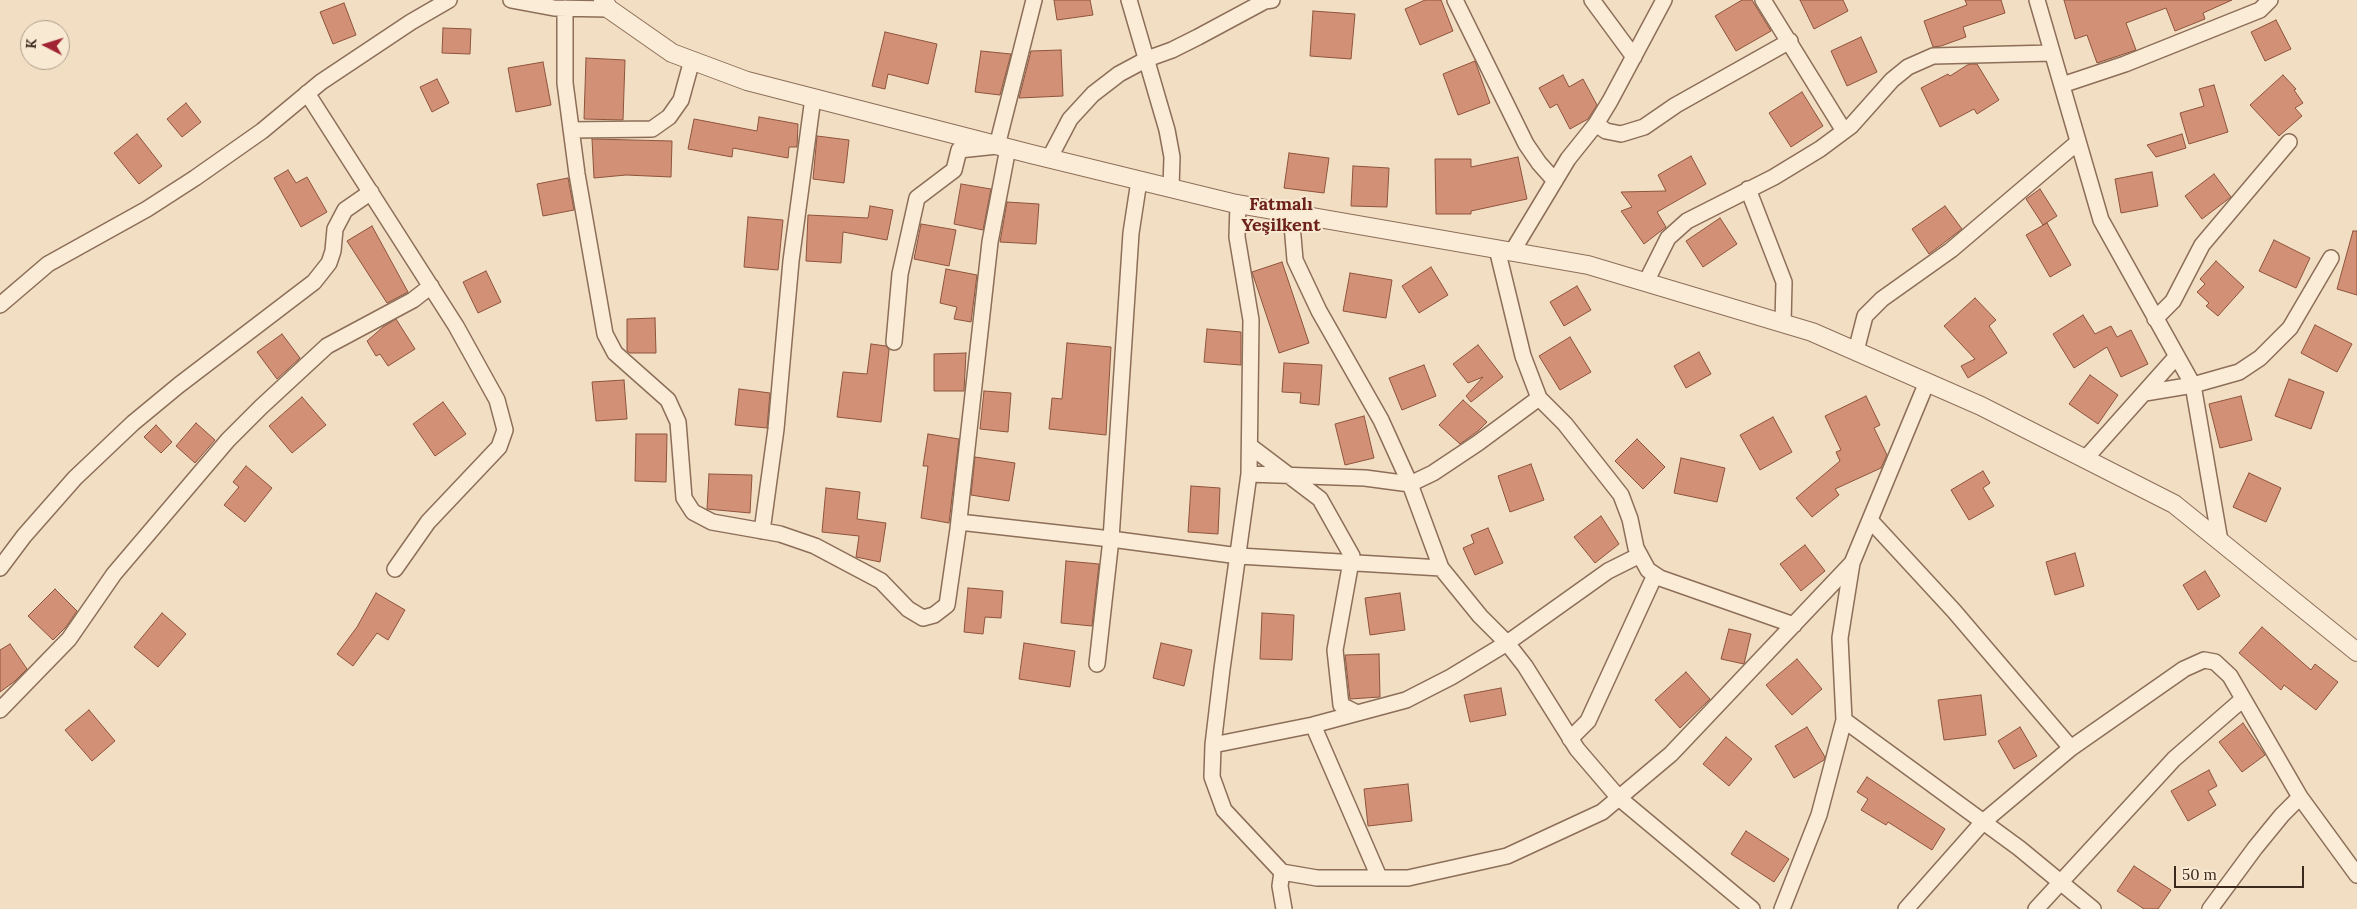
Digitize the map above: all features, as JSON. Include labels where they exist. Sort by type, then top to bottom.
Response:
[{"type":"street","points":[[0,305],[48,264],[147,209],[195,178],[262,130],[321,82],[411,22],[449,0]]},
{"type":"street","points":[[511,0],[564,8],[606,4],[672,53],[747,81],[1003,147],[1238,204],[1588,265],[1812,332],[1981,406],[2174,504],[2357,652]]},
{"type":"street","points":[[564,8],[565,83],[605,334],[615,353],[668,400],[678,422],[684,498],[693,512],[712,522],[762,531],[815,546],[881,581],[908,609],[922,618],[934,615],[947,605],[959,522],[990,242],[1003,147],[1034,0]]},
{"type":"street","points":[[1128,0],[1167,130],[1172,157],[1171,188]]},
{"type":"street","points":[[1049,158],[1070,119],[1093,94],[1120,74],[1146,59],[1172,50],[1265,0],[1272,0]]},
{"type":"street","points":[[1455,0],[1526,144],[1555,181]]},
{"type":"street","points":[[1592,0],[1634,56]]},
{"type":"street","points":[[1664,0],[1596,124],[1568,159],[1555,181],[1504,250],[1523,356],[1539,398],[1564,424],[1621,495],[1640,556],[1648,570],[1655,575],[1794,625]]},
{"type":"street","points":[[1763,0],[1844,131]]},
{"type":"street","points":[[2037,0],[2101,220],[2193,385],[2220,541]]},
{"type":"street","points":[[2062,84],[2125,64],[2260,10],[2270,0]]},
{"type":"street","points":[[1596,124],[1606,131],[1621,134],[1644,126],[1676,105],[1790,41]]},
{"type":"street","points":[[1646,282],[1668,238],[1686,220],[1774,177],[1820,149],[1844,131],[1892,80],[1908,67],[1933,56],[2052,53]]},
{"type":"street","points":[[572,130],[652,129],[669,117],[680,100],[692,60]]},
{"type":"street","points":[[307,93],[431,286],[497,400],[505,430],[499,447],[428,522],[395,569]]},
{"type":"street","points":[[762,531],[776,429],[791,261],[813,98]]},
{"type":"street","points":[[1856,351],[1865,316],[1882,299],[1951,250],[2078,142]]},
{"type":"street","points":[[2155,318],[2173,301],[2202,245],[2288,142]]},
{"type":"street","points":[[894,342],[900,274],[917,198],[954,170],[959,150],[1003,147]]},
{"type":"street","points":[[1097,664],[1111,539],[1131,234],[1139,181]]},
{"type":"street","points":[[1748,189],[1784,282],[1783,323]]},
{"type":"street","points":[[0,568],[24,536],[75,478],[133,423],[179,385],[314,282],[329,264],[333,251],[335,229],[345,210],[371,192]]},
{"type":"street","points":[[1238,204],[1237,237],[1251,320],[1249,474],[1222,669],[1213,745],[1212,777],[1224,810],[1282,872],[1317,878],[1408,878],[1507,856],[1602,812],[1671,754],[1852,564]]},
{"type":"street","points":[[1291,213],[1295,260],[1319,311],[1382,420],[1410,484],[1441,568],[1480,616],[1507,643],[1525,666],[1570,739],[1619,798],[1752,909]]},
{"type":"street","points":[[2145,393],[2193,385],[2239,372],[2260,358],[2290,328],[2331,258]]},
{"type":"street","points":[[0,710],[69,639],[132,552],[228,440],[261,407],[327,346],[414,300],[431,286]]},
{"type":"street","points":[[2085,459],[2176,357]]},
{"type":"street","points":[[1782,909],[1819,816],[1844,720],[1840,638],[1852,564],[1927,382]]},
{"type":"street","points":[[1249,474],[1365,478],[1410,484],[1433,474],[1539,398]]},
{"type":"street","points":[[1250,446],[1320,499],[1352,556],[1335,650],[1341,705],[1357,712]]},
{"type":"street","points":[[1870,520],[1954,611],[2071,748]]},
{"type":"street","points":[[959,522],[1239,556],[1441,568]]},
{"type":"street","points":[[1213,745],[1313,725],[1406,700],[1451,677],[1507,643],[1592,581],[1640,556]]},
{"type":"street","points":[[1570,739],[1588,721],[1655,575]]},
{"type":"street","points":[[1906,909],[1983,822],[2071,748],[2184,669],[2204,660],[2215,662],[2230,676],[2300,797],[2357,875]]},
{"type":"street","points":[[2036,909],[2174,759],[2243,699]]},
{"type":"street","points":[[1844,720],[1983,822],[2093,909]]},
{"type":"street","points":[[1313,725],[1379,877]]},
{"type":"street","points":[[2210,909],[2255,848],[2282,815],[2300,797]]},
{"type":"street","points":[[1282,872],[1280,886],[1284,909]]},
{"type":"building","points":[[1054,0],[1090,0],[1093,15],[1057,20]]},
{"type":"building","points":[[1425,0],[1441,0],[1453,31],[1420,45],[1405,9]]},
{"type":"building","points":[[1742,0],[1752,0],[1771,31],[1736,51],[1715,16]]},
{"type":"building","points":[[1800,0],[1843,0],[1848,11],[1814,29]]},
{"type":"building","points":[[1965,0],[2001,0],[2005,13],[1963,27],[1966,37],[1933,47],[1924,21],[1967,5]]},
{"type":"building","points":[[2064,0],[2232,0],[2203,13],[2205,19],[2175,31],[2166,8],[2126,23],[2136,50],[2097,63],[2087,35],[2075,39]]},
{"type":"building","points":[[344,3],[356,35],[333,44],[320,12]]},
{"type":"building","points":[[1313,11],[1355,14],[1351,59],[1310,56]]},
{"type":"building","points":[[2276,20],[2291,49],[2265,61],[2251,32]]},
{"type":"building","points":[[443,28],[471,29],[470,54],[442,53]]},
{"type":"building","points":[[885,32],[937,44],[928,84],[888,74],[885,89],[872,86]]},
{"type":"building","points":[[1861,37],[1877,72],[1847,86],[1831,51]]},
{"type":"building","points":[[1061,50],[1063,96],[1019,98],[1031,51]]},
{"type":"building","points":[[981,51],[1011,54],[1000,95],[975,92]]},
{"type":"building","points":[[586,58],[625,60],[623,120],[584,119]]},
{"type":"building","points":[[1475,61],[1490,103],[1458,115],[1443,74]]},
{"type":"building","points":[[543,62],[551,105],[516,112],[508,68]]},
{"type":"building","points":[[1969,64],[1977,64],[1999,100],[1977,114],[1974,109],[1940,127],[1921,88],[1948,74],[1950,76]]},
{"type":"building","points":[[1563,75],[1569,87],[1583,79],[1597,105],[1588,119],[1570,129],[1557,104],[1550,108],[1539,88]]},
{"type":"building","points":[[2283,75],[2296,89],[2294,90],[2303,103],[2295,108],[2302,116],[2279,136],[2250,105]]},
{"type":"building","points":[[437,79],[449,103],[432,112],[420,87]]},
{"type":"building","points":[[2214,85],[2228,132],[2189,144],[2180,113],[2204,106],[2199,89]]},
{"type":"building","points":[[1802,92],[1823,126],[1791,147],[1769,113]]},
{"type":"building","points":[[186,103],[201,122],[182,137],[167,119]]},
{"type":"building","points":[[759,117],[798,124],[797,147],[789,147],[788,158],[733,148],[732,157],[688,149],[694,119],[757,131]]},
{"type":"building","points":[[137,134],[162,166],[139,184],[114,153]]},
{"type":"building","points":[[2182,134],[2186,148],[2156,157],[2147,145]]},
{"type":"building","points":[[817,136],[849,140],[844,183],[813,179]]},
{"type":"building","points":[[592,139],[672,141],[671,177],[626,175],[594,178]]},
{"type":"building","points":[[1289,153],[1329,158],[1324,193],[1284,188]]},
{"type":"building","points":[[1691,156],[1706,184],[1657,212],[1666,227],[1644,244],[1621,211],[1632,207],[1621,192],[1666,191],[1658,175]]},
{"type":"building","points":[[1518,157],[1527,199],[1471,211],[1471,214],[1436,214],[1435,159],[1471,159],[1471,167]]},
{"type":"building","points":[[1353,166],[1389,168],[1387,207],[1351,206]]},
{"type":"building","points":[[288,170],[296,183],[307,177],[327,212],[301,227],[274,178]]},
{"type":"building","points":[[2152,172],[2158,206],[2121,213],[2115,179]]},
{"type":"building","points":[[2214,174],[2231,197],[2202,219],[2185,196]]},
{"type":"building","points":[[568,178],[574,210],[543,216],[537,184]]},
{"type":"building","points":[[961,184],[991,189],[983,230],[954,224]]},
{"type":"building","points":[[2040,189],[2057,216],[2043,225],[2026,199]]},
{"type":"building","points":[[1007,202],[1039,204],[1036,244],[1000,242]]},
{"type":"building","points":[[870,206],[893,210],[887,240],[843,232],[841,263],[806,261],[808,215],[868,218]]},
{"type":"building","points":[[1945,206],[1962,229],[1929,254],[1912,229]]},
{"type":"building","points":[[748,217],[783,220],[778,270],[744,267]]},
{"type":"building","points":[[1720,218],[1737,244],[1703,267],[1686,241]]},
{"type":"building","points":[[2047,223],[2071,265],[2050,277],[2026,235]]},
{"type":"building","points":[[921,224],[956,230],[949,266],[914,259]]},
{"type":"building","points":[[372,226],[408,292],[387,303],[347,241]]},
{"type":"building","points":[[2353,231],[2357,231],[2357,295],[2337,289]]},
{"type":"building","points":[[2274,240],[2310,258],[2296,288],[2259,271]]},
{"type":"building","points":[[2216,261],[2244,287],[2218,316],[2206,306],[2209,303],[2197,292],[2205,284],[2200,279]]},
{"type":"building","points":[[1282,262],[1309,343],[1279,353],[1252,272]]},
{"type":"building","points":[[1431,267],[1448,295],[1419,313],[1402,286]]},
{"type":"building","points":[[946,269],[977,275],[971,322],[954,319],[957,307],[940,303]]},
{"type":"building","points":[[486,271],[501,302],[478,313],[463,282]]},
{"type":"building","points":[[1350,273],[1392,280],[1386,318],[1343,311]]},
{"type":"building","points":[[1577,286],[1591,310],[1564,326],[1550,302]]},
{"type":"building","points":[[1975,298],[1996,320],[1989,326],[2007,353],[1968,378],[1961,366],[1975,359],[1944,326]]},
{"type":"building","points":[[2083,315],[2095,334],[2111,326],[2117,337],[2131,330],[2148,364],[2121,377],[2107,347],[2074,368],[2053,334]]},
{"type":"building","points":[[655,318],[656,353],[630,353],[627,351],[627,319]]},
{"type":"building","points":[[396,319],[415,349],[388,366],[380,354],[376,356],[367,341]]},
{"type":"building","points":[[2315,325],[2352,344],[2337,372],[2301,353]]},
{"type":"building","points":[[1207,329],[1241,332],[1241,365],[1204,362]]},
{"type":"building","points":[[282,334],[300,358],[277,379],[257,352]]},
{"type":"building","points":[[1570,337],[1591,372],[1560,390],[1539,356]]},
{"type":"building","points":[[1067,343],[1111,347],[1106,435],[1049,429],[1052,398],[1062,399]]},
{"type":"building","points":[[871,344],[886,346],[889,350],[881,422],[837,417],[843,372],[867,374]]},
{"type":"building","points":[[1478,345],[1503,377],[1471,402],[1466,396],[1483,377],[1468,383],[1453,364]]},
{"type":"building","points":[[1699,352],[1711,374],[1686,388],[1674,366]]},
{"type":"building","points":[[966,353],[964,391],[934,391],[934,354]]},
{"type":"building","points":[[1284,363],[1322,365],[1319,405],[1300,403],[1301,393],[1282,392]]},
{"type":"building","points":[[1424,365],[1436,396],[1402,410],[1389,378]]},
{"type":"building","points":[[2090,375],[2118,395],[2098,424],[2069,404]]},
{"type":"building","points":[[2289,379],[2324,392],[2311,429],[2275,416]]},
{"type":"building","points":[[624,380],[627,419],[596,421],[592,382]]},
{"type":"building","points":[[739,389],[770,393],[767,428],[735,425]]},
{"type":"building","points":[[984,391],[1011,393],[1008,432],[980,429]]},
{"type":"building","points":[[1866,396],[1880,425],[1874,428],[1887,455],[1881,468],[1835,489],[1839,495],[1812,517],[1796,498],[1840,461],[1836,452],[1841,450],[1825,416]]},
{"type":"building","points":[[2241,396],[2252,440],[2220,448],[2209,404]]},
{"type":"building","points":[[302,397],[326,425],[292,453],[269,426]]},
{"type":"building","points":[[1463,400],[1487,422],[1460,444],[1439,425]]},
{"type":"building","points":[[443,402],[466,434],[435,456],[413,424]]},
{"type":"building","points":[[1364,416],[1374,458],[1345,465],[1335,424]]},
{"type":"building","points":[[1773,417],[1792,452],[1760,470],[1740,435]]},
{"type":"building","points":[[196,423],[215,440],[195,463],[176,446]]},
{"type":"building","points":[[156,425],[172,442],[161,453],[144,437]]},
{"type":"building","points":[[636,434],[667,434],[666,482],[635,481]]},
{"type":"building","points":[[928,434],[959,439],[949,523],[921,518],[928,466],[923,466]]},
{"type":"building","points":[[1637,439],[1665,467],[1643,489],[1615,461]]},
{"type":"building","points":[[975,457],[1015,463],[1009,501],[971,495]]},
{"type":"building","points":[[1681,458],[1725,468],[1717,502],[1674,493]]},
{"type":"building","points":[[1531,464],[1544,500],[1510,512],[1498,476]]},
{"type":"building","points":[[246,466],[272,488],[245,522],[224,505],[239,487],[233,482]]},
{"type":"building","points":[[1983,471],[1990,483],[1983,488],[1994,506],[1969,520],[1951,490]]},
{"type":"building","points":[[2249,473],[2281,488],[2266,522],[2233,507]]},
{"type":"building","points":[[709,474],[752,475],[750,513],[707,509]]},
{"type":"building","points":[[1191,486],[1220,488],[1218,534],[1188,532]]},
{"type":"building","points":[[826,488],[860,492],[857,519],[886,523],[880,562],[856,557],[859,536],[822,532]]},
{"type":"building","points":[[1601,516],[1619,544],[1595,563],[1574,537]]},
{"type":"building","points":[[1488,528],[1503,563],[1475,575],[1463,548],[1474,543],[1471,535]]},
{"type":"building","points":[[1805,545],[1825,571],[1801,591],[1780,564]]},
{"type":"building","points":[[2075,553],[2084,586],[2055,595],[2046,562]]},
{"type":"building","points":[[1066,561],[1099,564],[1092,626],[1061,623]]},
{"type":"building","points":[[2205,571],[2220,596],[2198,610],[2183,585]]},
{"type":"building","points":[[968,588],[1003,591],[1001,618],[985,617],[983,634],[964,632]]},
{"type":"building","points":[[55,589],[77,611],[66,627],[53,640],[28,616]]},
{"type":"building","points":[[376,593],[405,610],[388,640],[377,633],[353,666],[337,654],[357,627]]},
{"type":"building","points":[[1400,593],[1405,630],[1370,635],[1365,598]]},
{"type":"building","points":[[162,613],[186,634],[158,667],[134,647]]},
{"type":"building","points":[[1262,613],[1294,615],[1292,660],[1260,659]]},
{"type":"building","points":[[2262,627],[2311,670],[2315,664],[2338,682],[2316,710],[2284,685],[2281,690],[2239,653]]},
{"type":"building","points":[[1729,629],[1751,634],[1744,664],[1721,659]]},
{"type":"building","points":[[1024,643],[1075,651],[1070,687],[1019,679]]},
{"type":"building","points":[[1161,643],[1192,650],[1184,686],[1153,678]]},
{"type":"building","points":[[10,644],[27,669],[0,692],[0,650]]},
{"type":"building","points":[[1379,654],[1380,697],[1350,699],[1345,655]]},
{"type":"building","points":[[1797,659],[1822,689],[1792,715],[1766,685]]},
{"type":"building","points":[[1686,672],[1710,699],[1680,728],[1655,700]]},
{"type":"building","points":[[1501,688],[1506,715],[1470,722],[1464,695]]},
{"type":"building","points":[[1981,695],[1986,735],[1944,740],[1938,700]]},
{"type":"building","points":[[89,710],[115,741],[92,761],[65,730]]},
{"type":"building","points":[[2243,723],[2265,755],[2242,772],[2219,742]]},
{"type":"building","points":[[1807,727],[1825,757],[1824,760],[1794,778],[1775,746]]},
{"type":"building","points":[[2020,727],[2037,756],[2014,769],[1998,741]]},
{"type":"building","points":[[1726,737],[1752,759],[1729,786],[1703,764]]},
{"type":"building","points":[[2209,770],[2217,786],[2208,791],[2216,805],[2188,821],[2171,791]]},
{"type":"building","points":[[1867,777],[1945,829],[1932,850],[1888,822],[1886,825],[1861,810],[1868,799],[1857,792]]},
{"type":"building","points":[[1408,784],[1412,821],[1368,826],[1364,789]]},
{"type":"building","points":[[1746,831],[1789,859],[1774,882],[1731,854]]},
{"type":"building","points":[[2134,866],[2171,890],[2158,909],[2144,909],[2117,891]]},
{"type":"district","name":"Fatmalı Yeşilkent","points":[[1281,215]]}]
